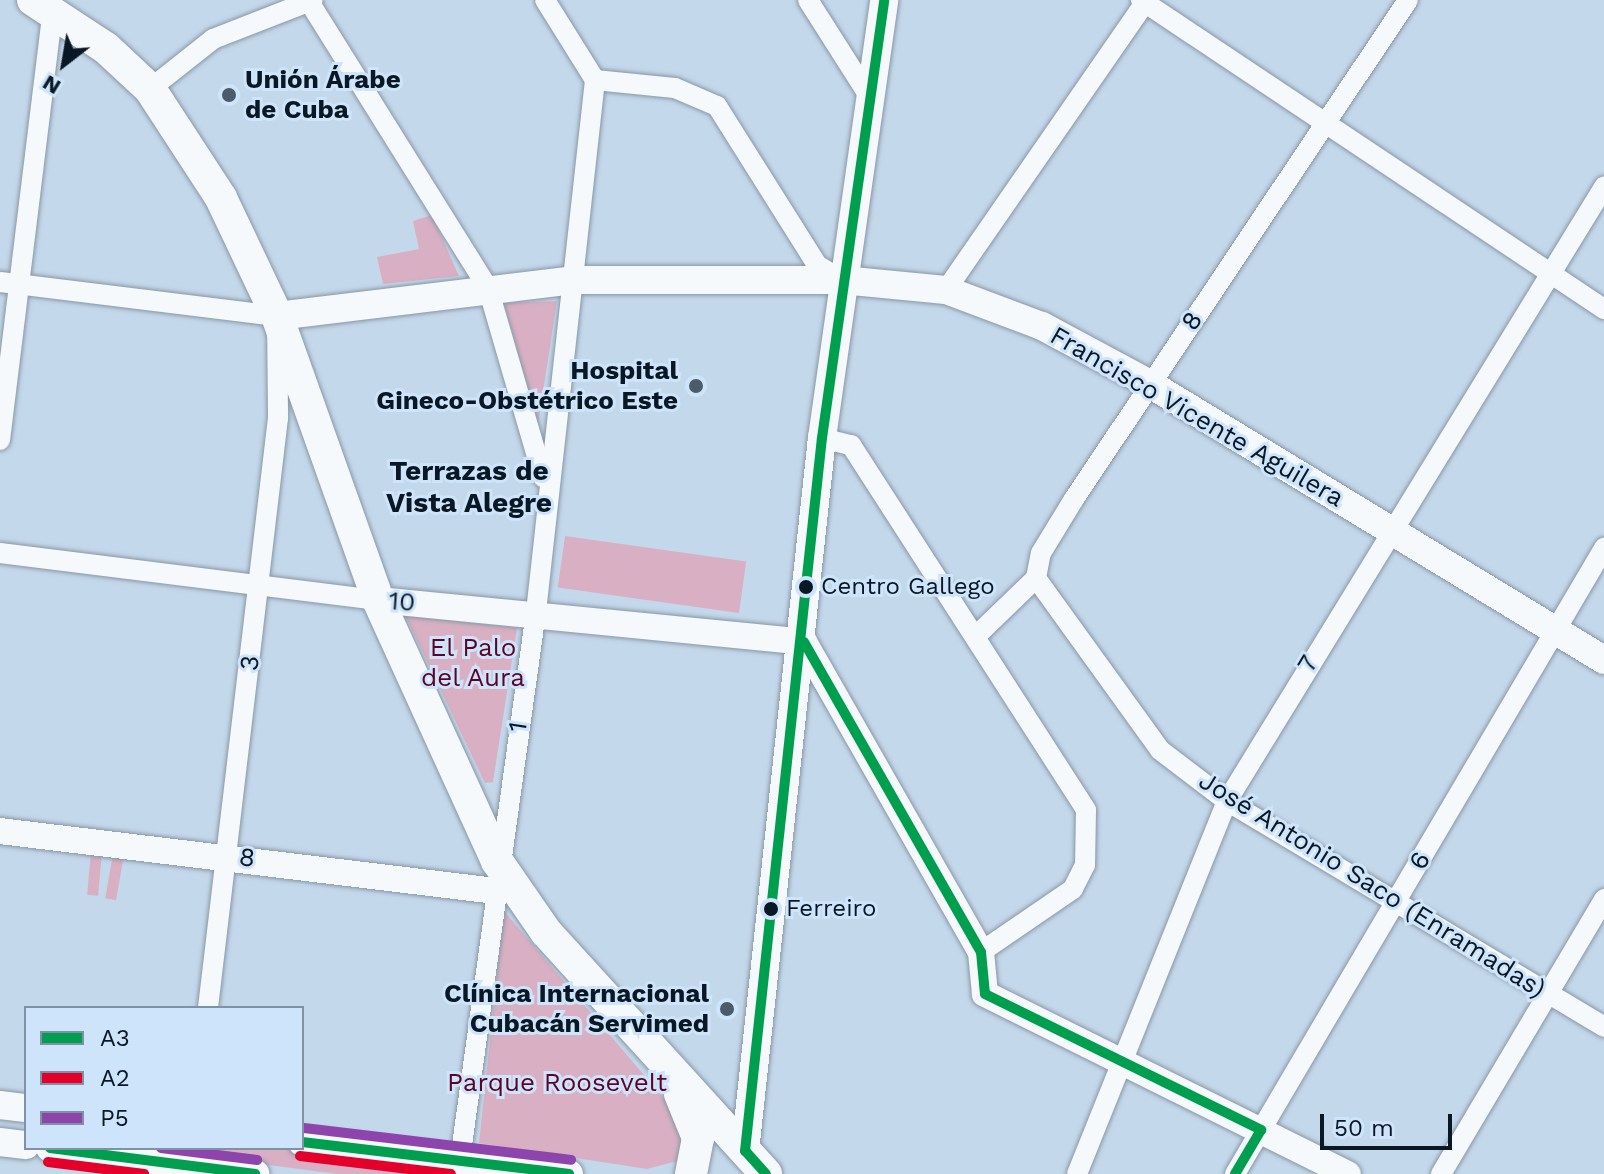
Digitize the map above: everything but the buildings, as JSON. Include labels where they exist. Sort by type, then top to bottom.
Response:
[{"type":"main road","points":[[756,1163],[822,438],[866,91],[884,0]]},
{"type":"main road","points":[[43,5],[150,89],[221,198],[277,316],[378,600],[495,876],[756,1163]]},
{"type":"main road","name":"Francisco Vicente Aguilera","points":[[277,316],[488,288],[576,280],[842,280],[946,290],[1042,326],[1150,384],[1604,660]]},
{"type":"main road","points":[[663,1063],[695,1120],[691,1174]]},
{"type":"main road","points":[[0,1105],[24,1108]]},
{"type":"main road","points":[[0,1142],[24,1145]]},
{"type":"main road","points":[[304,1142],[459,1167],[569,1174]]},
{"type":"main road","points":[[70,1150],[188,1162],[255,1174]]},
{"type":"street","points":[[545,0],[595,80],[675,88],[717,106],[817,265],[842,280]]},
{"type":"street","points":[[808,0],[866,91]]},
{"type":"street","name":"8","points":[[976,636],[1036,578],[1041,553],[1150,384],[1408,0]]},
{"type":"street","points":[[150,89],[213,39],[310,1],[488,288],[545,485]]},
{"type":"street","points":[[946,290],[1144,1],[1604,309]]},
{"type":"street","points":[[0,440],[10,284],[43,5]]},
{"type":"street","name":"1","points":[[459,1167],[495,876],[536,612],[545,485],[576,280],[595,80]]},
{"type":"street","name":"7","points":[[1077,1174],[1227,801],[1388,529],[1604,187]]},
{"type":"street","points":[[10,284],[277,316]]},
{"type":"street","name":"3","points":[[208,1006],[278,418],[277,316]]},
{"type":"street","points":[[822,438],[851,445],[1086,810],[1089,834],[1073,889],[981,952]]},
{"type":"street","name":"6","points":[[1235,1174],[1604,548]]},
{"type":"street","name":"10","points":[[0,553],[258,587],[536,612],[804,642]]},
{"type":"street","name":"José Antonio Saco (Enramadas)","points":[[1036,578],[1160,750],[1227,801],[1604,1027]]},
{"type":"street","points":[[804,642],[981,952],[985,994],[1348,1174]]},
{"type":"street","name":"8","points":[[0,831],[228,855],[495,876]]},
{"type":"street","points":[[1441,1174],[1604,899]]},
{"type":"green space","points":[[432,215],[459,276],[383,284],[377,257],[419,249],[413,221]]},
{"type":"green space","points":[[557,301],[538,424],[504,303]]},
{"type":"green space","points":[[565,536],[746,561],[739,613],[558,587]]},
{"type":"green space","name":"El Palo del Aura","points":[[405,615],[517,628],[493,782],[485,783]]},
{"type":"green space","points":[[91,851],[102,852],[98,896],[87,895]]},
{"type":"green space","points":[[113,854],[124,856],[116,900],[105,898]]},
{"type":"green space","name":"Parque Roosevelt","points":[[504,911],[685,1123],[681,1160],[647,1169],[479,1143]]},
{"type":"green space","points":[[203,1150],[304,1150],[448,1174],[337,1174],[208,1157]]},
{"type":"transit line","name":"A3","points":[[766,1174],[745,1151],[822,438],[884,0]]},
{"type":"transit line","name":"A3","points":[[804,642],[981,952],[985,994],[1261,1130],[1235,1174]]},
{"type":"transit line","name":"P5","points":[[304,1128],[571,1160]]},
{"type":"transit line","name":"A3","points":[[304,1142],[569,1174]]},
{"type":"transit line","name":"A3","points":[[66,1150],[255,1174]]},
{"type":"transit line","name":"P5","points":[[177,1150],[257,1160]]},
{"type":"transit line","name":"A2","points":[[300,1156],[451,1174]]},
{"type":"transit line","name":"A2","points":[[48,1162],[144,1174]]},
{"type":"place","name":"Unión Árabe de Cuba","points":[[229,95]]},
{"type":"place","name":"Hospital Gineco-Obstétrico Este","points":[[696,386]]},
{"type":"place","name":"Centro Gallego","points":[[806,587]]},
{"type":"place","name":"Ferreiro","points":[[771,909]]},
{"type":"place","name":"Clínica Internacional Cubacán Servimed","points":[[727,1009]]},
{"type":"district","name":"Terrazas de Vista Alegre","points":[[469,487]]}]
